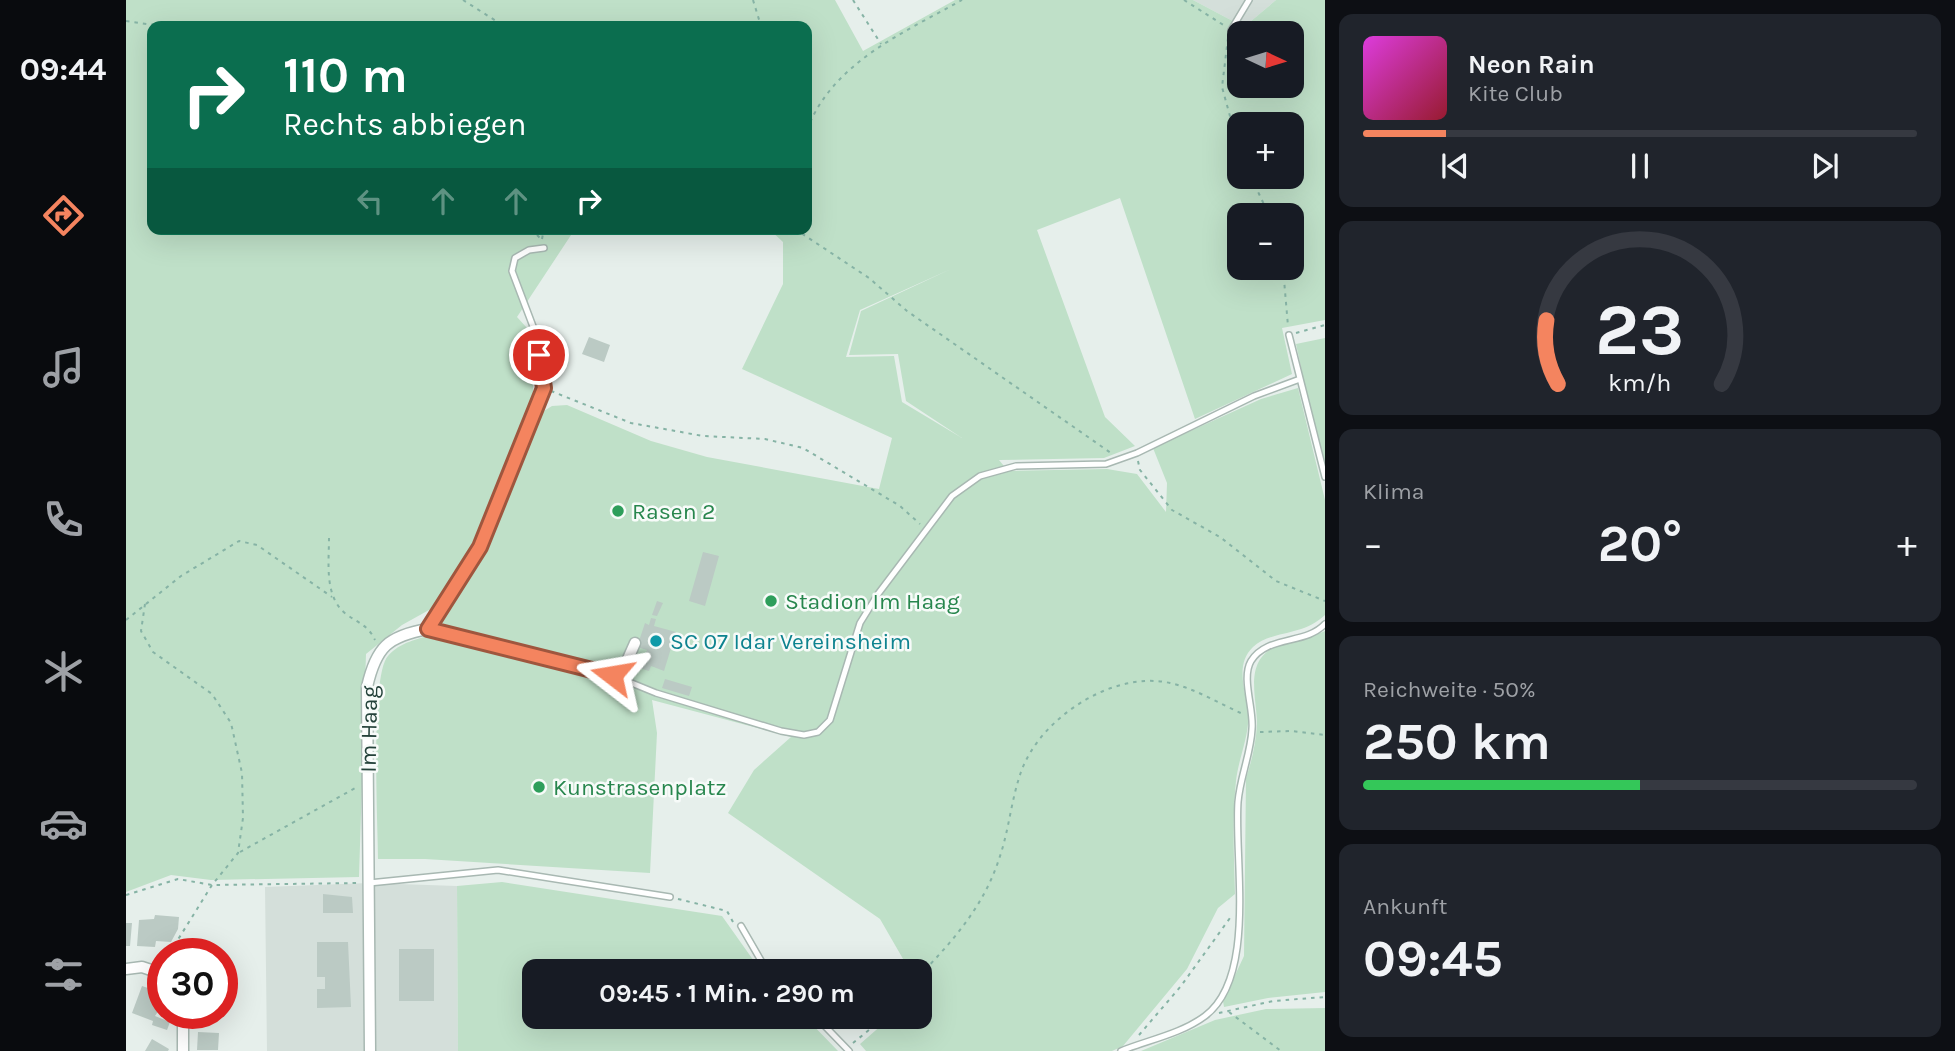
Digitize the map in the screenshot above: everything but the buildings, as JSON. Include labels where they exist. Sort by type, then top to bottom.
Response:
[{"type":"street","points":[[379,650],[402,634],[428,629],[612,675],[627,661],[635,643]]},
{"type":"street","name":"Im Haag","points":[[370,1051],[367,687],[379,650]]},
{"type":"street","points":[[126,969],[147,969]]},
{"type":"street","points":[[183,1029],[183,1051]]},
{"type":"lane","points":[[1236,21],[1249,0]]},
{"type":"lane","points":[[428,629],[480,547],[544,388],[537,337],[512,271],[516,258],[529,250],[544,248]]},
{"type":"lane","points":[[1289,335],[1325,477]]},
{"type":"lane","points":[[612,675],[656,693],[768,727],[804,735],[818,732],[830,720],[860,623],[952,496],[980,475],[1016,466],[1106,464],[1137,453],[1254,396],[1300,379]]},
{"type":"lane","points":[[1124,1050],[1207,1015],[1226,988],[1238,960],[1238,802],[1252,733],[1253,719],[1248,684],[1250,663],[1263,648],[1305,636],[1325,624]]},
{"type":"lane","points":[[369,883],[498,870],[670,897]]},
{"type":"lane","points":[[741,926],[759,959]]},
{"type":"lane","points":[[828,1029],[848,1050]]},
{"type":"path","points":[[463,0],[496,21]]},
{"type":"path","points":[[753,0],[759,21]]},
{"type":"path","points":[[853,0],[881,44]]},
{"type":"path","points":[[812,116],[815,108],[853,67],[881,44],[962,0]]},
{"type":"path","points":[[1184,0],[1227,27]]},
{"type":"path","points":[[126,21],[147,24]]},
{"type":"path","points":[[1227,45],[1222,88],[1229,112]]},
{"type":"path","points":[[538,235],[542,239]]},
{"type":"path","points":[[804,235],[869,278],[907,311],[1121,459]]},
{"type":"path","points":[[1284,280],[1289,335],[1325,325]]},
{"type":"path","points":[[544,388],[631,423],[703,436],[765,439],[803,448],[900,506],[927,530]]},
{"type":"path","points":[[1137,453],[1140,470],[1172,510],[1220,537],[1276,581],[1325,601]]},
{"type":"path","points":[[329,538],[332,597]]},
{"type":"path","points":[[126,620],[202,561],[239,541],[257,545],[332,597],[343,612],[370,629],[379,650]]},
{"type":"path","points":[[145,604],[141,631],[153,652],[212,694],[231,723],[242,773],[243,818],[238,853]]},
{"type":"path","points":[[932,963],[962,932],[999,861],[1021,770],[1038,740],[1069,712],[1116,685],[1147,680],[1171,683],[1253,719]]},
{"type":"path","points":[[1252,733],[1291,731],[1325,735]]},
{"type":"path","points":[[179,938],[212,885],[238,853],[367,781]]},
{"type":"path","points":[[126,895],[178,879],[212,885],[369,883]]},
{"type":"path","points":[[670,897],[727,911],[730,920],[741,926]]},
{"type":"path","points":[[1124,1050],[1181,986],[1239,905]]},
{"type":"path","points":[[1207,1015],[1273,1001],[1325,997]]},
{"type":"path","points":[[1228,1011],[1281,1051]]},
{"type":"path","points":[[848,1050],[872,1029]]},
{"type":"shaded area","points":[[1193,0],[1276,0],[1251,21],[1233,21]]},
{"type":"shaded area","points":[[369,883],[457,886],[458,1051],[267,1051],[265,887]]},
{"type":"green space","points":[[126,0],[835,0],[863,51],[955,0],[1193,0],[1233,21],[1227,21],[1227,98],[1304,98],[1304,21],[1251,21],[1276,0],[1325,0],[1325,320],[1282,328],[1292,374],[1195,419],[1120,198],[1037,230],[1105,417],[1135,446],[1104,458],[999,460],[1008,471],[1107,469],[1137,474],[1166,512],[1167,483],[1153,448],[1261,399],[1298,388],[1325,500],[1325,615],[1307,627],[1260,642],[1247,655],[1243,665],[1248,724],[1235,795],[1235,894],[1218,908],[1187,969],[1123,1046],[1112,1051],[866,1051],[860,1044],[877,1029],[932,1029],[932,959],[903,959],[880,919],[728,813],[754,770],[791,737],[652,700],[657,733],[650,873],[425,859],[378,859],[377,720],[382,669],[388,656],[398,647],[435,634],[441,618],[485,547],[539,414],[552,406],[567,405],[651,441],[707,457],[879,489],[892,438],[742,369],[783,284],[783,242],[775,235],[812,235],[812,21],[147,21],[147,235],[571,235],[517,317],[527,328],[533,360],[533,395],[473,549],[438,605],[402,625],[366,654],[359,877],[211,880],[171,875],[126,892]],"holes":[[[951,269],[861,311],[849,355],[898,354],[906,401],[962,438],[902,402],[894,356],[846,357],[860,310]]]},
{"type":"green space","points":[[1325,338],[1325,479],[1296,344]]},
{"type":"green space","points":[[1325,631],[1325,992],[1268,998],[1224,1007],[1223,1001],[1244,956],[1246,778],[1257,724],[1255,672],[1264,655],[1273,648]]},
{"type":"green space","points":[[502,882],[722,916],[752,959],[522,959],[522,1029],[817,1029],[838,1051],[458,1051],[457,886]]},
{"type":"green space","points":[[1325,1008],[1325,1051],[1141,1051],[1215,1020],[1266,1009]]},
{"type":"place","name":"Rasen 2","points":[[618,511]]},
{"type":"place","name":"Stadion Im Haag","points":[[771,601]]},
{"type":"place","name":"SC 07 Idar Vereinsheim","points":[[656,641]]},
{"type":"place","name":"Kunstrasenplatz","points":[[539,787]]},
{"type":"route","points":[[539,355],[544,388],[508,471],[480,547],[428,629],[612,675]]}]
